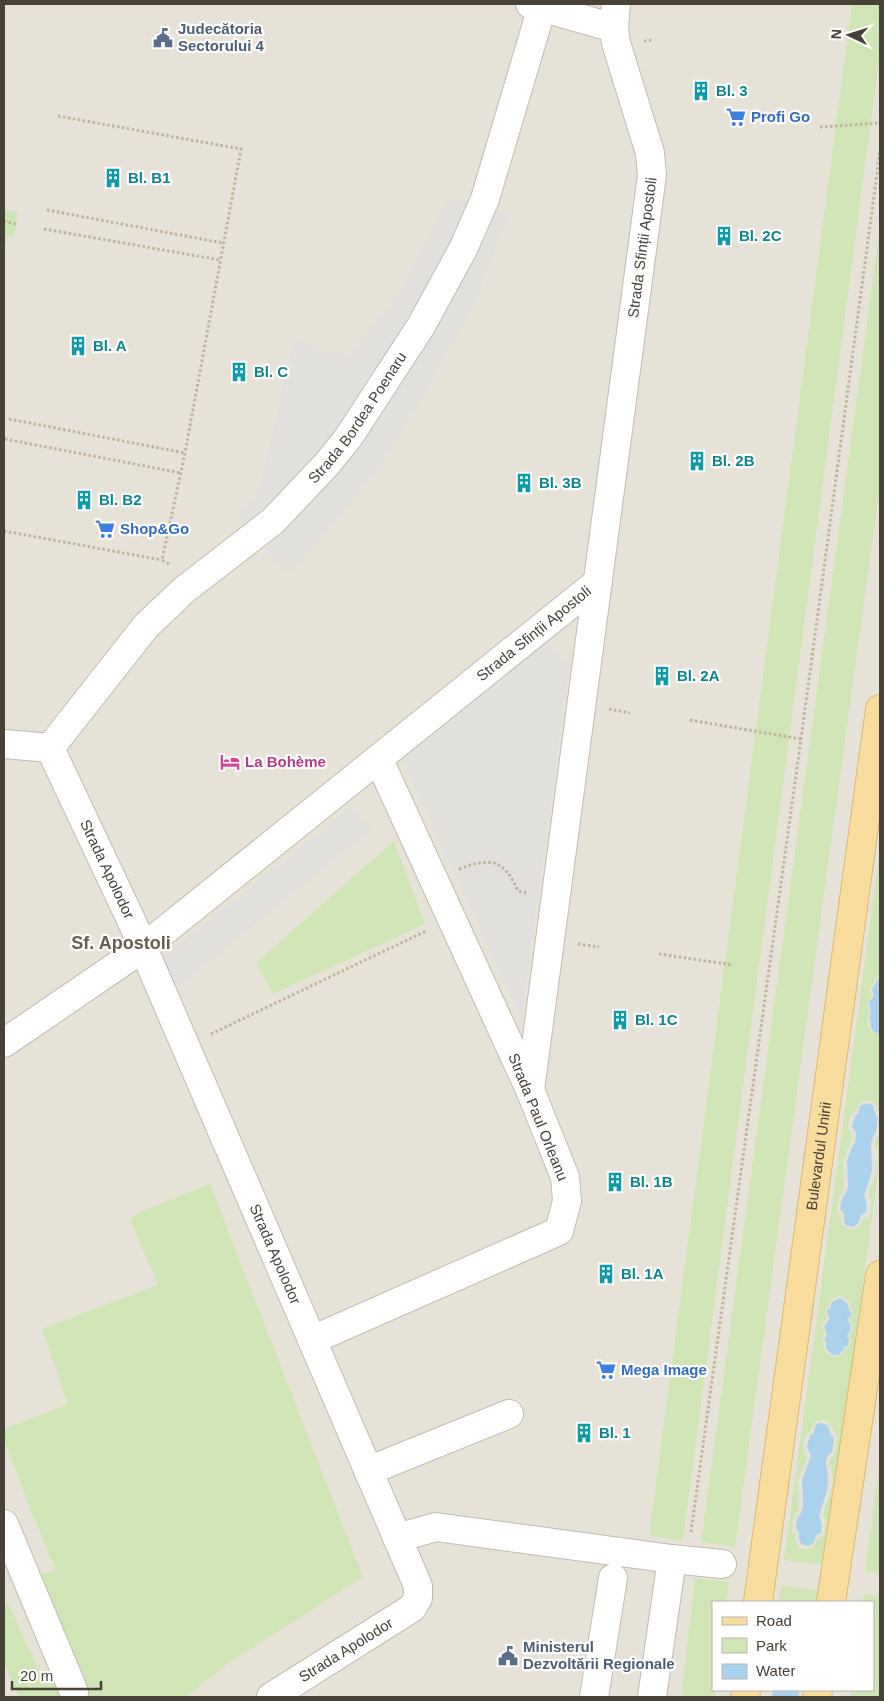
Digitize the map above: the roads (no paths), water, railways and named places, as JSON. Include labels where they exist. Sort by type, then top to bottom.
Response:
[{"type":"main road","name":"Bulevardul Unirii","points":[[758,1601],[880,709]]},
{"type":"main road","points":[[830,1601],[880,1275]]},
{"type":"street","points":[[536,5],[615,16]]},
{"type":"street","name":"Strada Bordea Poenaru","points":[[50,748],[146,626],[178,594],[273,521],[326,466],[348,438],[421,326],[463,249],[485,198],[536,5]]},
{"type":"street","name":"Strada Sfinții Apostoli","points":[[4,1043],[143,948],[598,582],[652,175],[650,154],[616,43],[615,16]]},
{"type":"street","points":[[530,1090],[598,582]]},
{"type":"street","points":[[4,744],[50,748]]},
{"type":"street","name":"Strada Apolodor","points":[[50,748],[143,948],[418,1586],[418,1598],[412,1608],[271,1697]]},
{"type":"street","name":"Strada Paul Orleanu","points":[[312,1340],[559,1231],[567,1201],[565,1177],[530,1090],[379,760]]},
{"type":"street","points":[[368,1471],[508,1414]]},
{"type":"street","points":[[4,1524],[12,1571],[74,1692]]},
{"type":"street","points":[[397,1538],[436,1527],[722,1564]]},
{"type":"street","points":[[652,1697],[679,1559]]},
{"type":"street","points":[[594,1697],[613,1578]]},
{"type":"water","points":[[880,978],[880,1034],[871,1027],[869,1002],[874,996],[872,988]]},
{"type":"water","points":[[868,1103],[873,1106],[878,1118],[876,1132],[871,1143],[872,1171],[864,1196],[867,1205],[866,1213],[861,1215],[858,1224],[852,1227],[846,1225],[844,1213],[840,1210],[848,1185],[847,1160],[855,1141],[856,1133],[852,1127],[860,1106]]},
{"type":"water","points":[[840,1298],[848,1304],[849,1311],[851,1312],[851,1316],[847,1319],[851,1325],[851,1330],[847,1336],[849,1340],[848,1346],[845,1346],[839,1354],[833,1355],[826,1349],[826,1341],[824,1340],[827,1334],[824,1327],[830,1318],[827,1310],[830,1309],[832,1302]]},
{"type":"water","points":[[819,1423],[828,1426],[831,1435],[834,1437],[832,1452],[827,1457],[826,1462],[827,1491],[819,1516],[822,1524],[821,1533],[816,1535],[813,1544],[808,1546],[801,1544],[799,1532],[796,1529],[797,1519],[803,1505],[802,1480],[811,1456],[807,1447],[810,1435],[814,1433],[815,1426]]},
{"type":"water","points":[[773,1691],[798,1691],[799,1697],[772,1697]]},
{"type":"place","name":"Judecătoria Sectorului 4","points":[[163,38]]},
{"type":"place","name":"Bl. 3","points":[[701,91]]},
{"type":"place","name":"Profi Go","points":[[736,117]]},
{"type":"place","name":"Bl. B1","points":[[113,178]]},
{"type":"place","name":"Bl. 2C","points":[[724,236]]},
{"type":"place","name":"Bl. A","points":[[78,346]]},
{"type":"place","name":"Bl. C","points":[[239,372]]},
{"type":"place","name":"Bl. 2B","points":[[697,461]]},
{"type":"place","name":"Bl. 3B","points":[[524,483]]},
{"type":"place","name":"Bl. B2","points":[[84,500]]},
{"type":"place","name":"Shop&Go","points":[[105,529]]},
{"type":"place","name":"Bl. 2A","points":[[662,676]]},
{"type":"place","name":"La Bohème","points":[[230,762]]},
{"type":"place","name":"Bl. 1C","points":[[620,1020]]},
{"type":"place","name":"Bl. 1B","points":[[615,1182]]},
{"type":"place","name":"Bl. 1A","points":[[606,1274]]},
{"type":"place","name":"Mega Image","points":[[606,1370]]},
{"type":"place","name":"Bl. 1","points":[[584,1433]]},
{"type":"place","name":"Ministerul Dezvoltării Regionale","points":[[508,1656]]},
{"type":"district","name":"Sf. Apostoli","points":[[121,943]]}]
